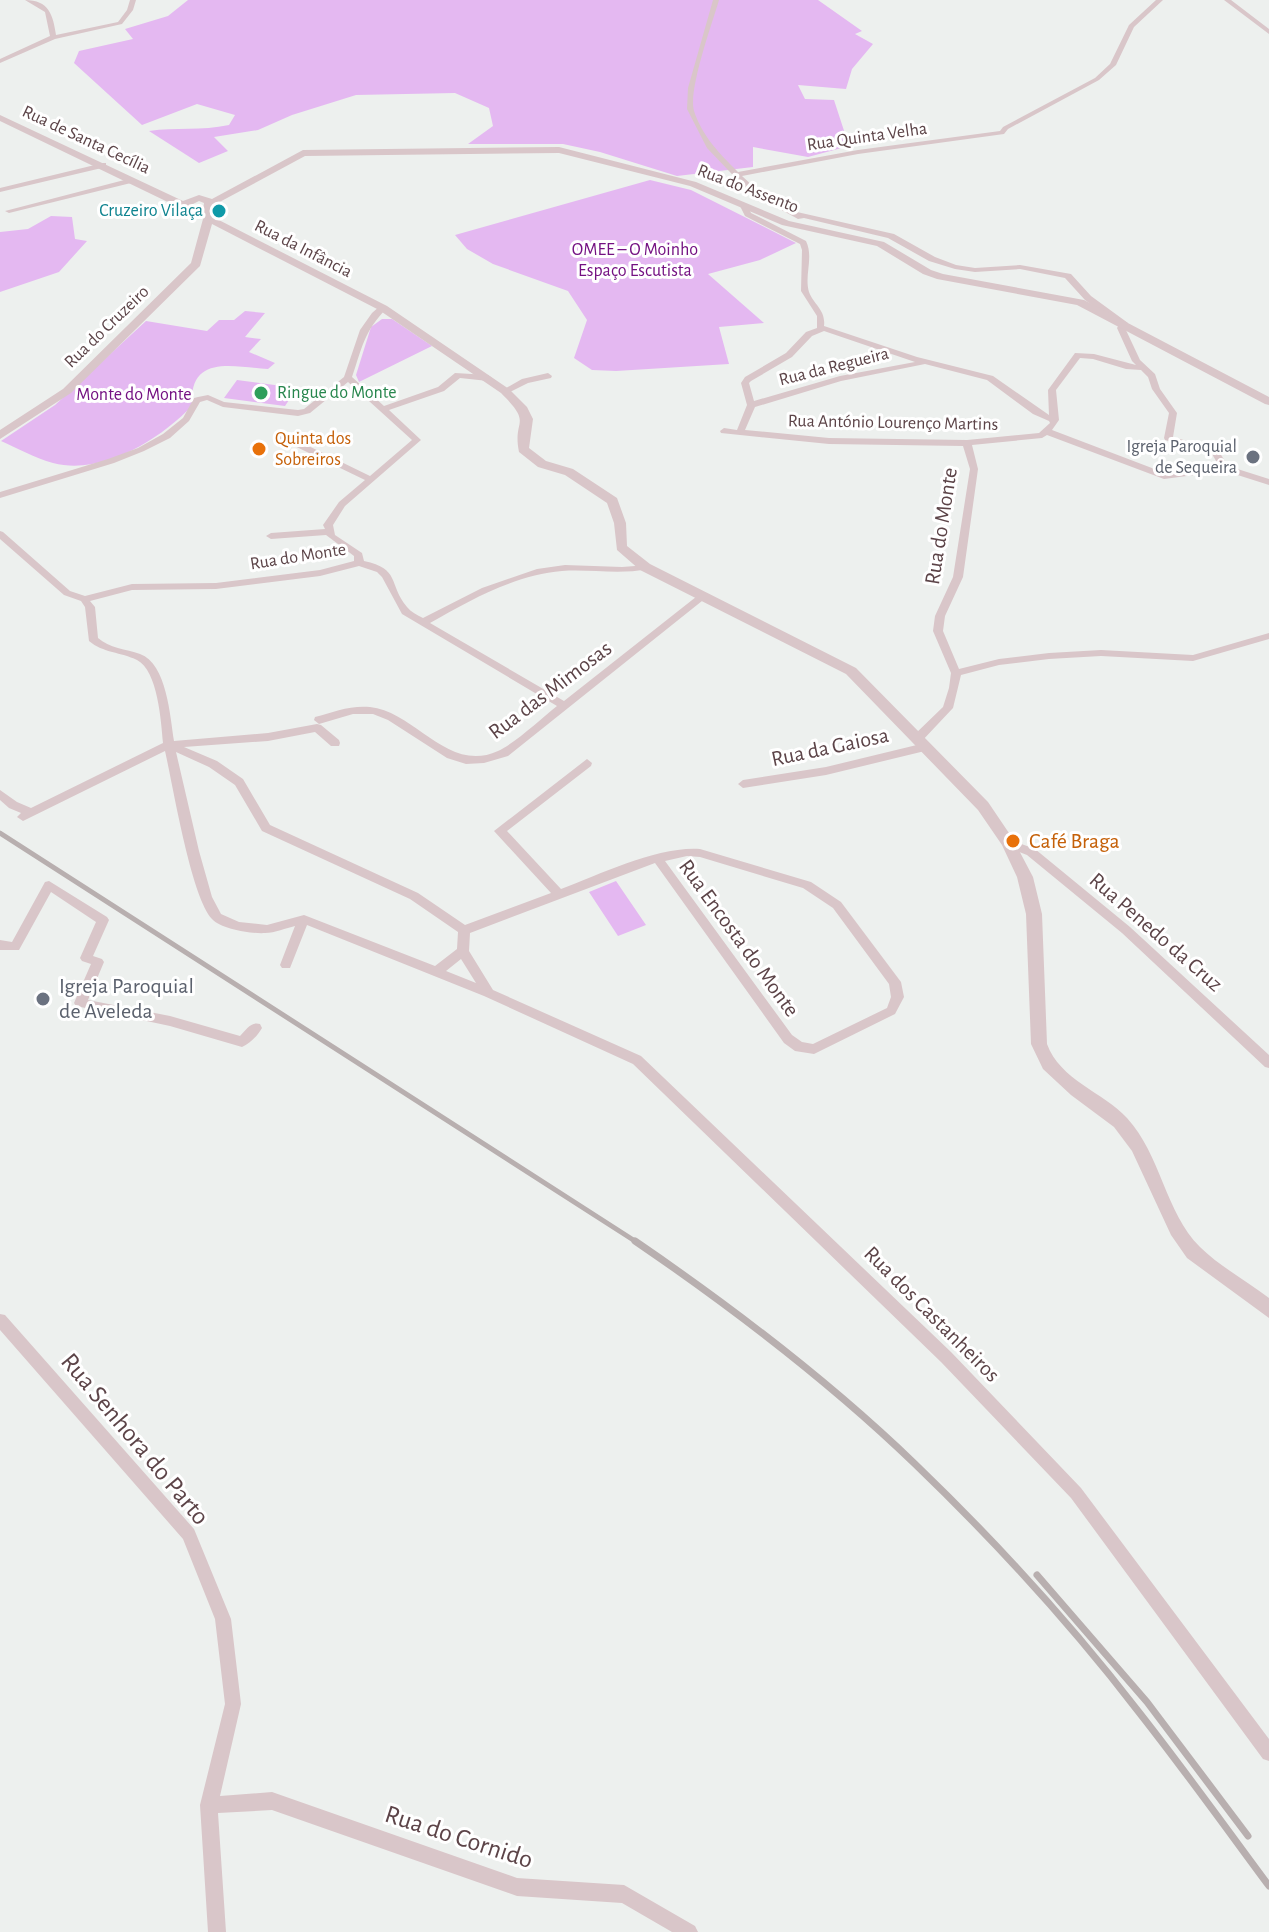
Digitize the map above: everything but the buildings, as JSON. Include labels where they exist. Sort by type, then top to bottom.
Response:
[{"type":"street","points":[[28,0],[49,14],[53,21],[53,37]]},
{"type":"street","points":[[0,61],[53,37],[105,27],[125,18],[133,0]]},
{"type":"street","points":[[716,0],[691,88],[690,109],[709,147],[752,190],[833,233]]},
{"type":"street","name":"Rua Quinta Velha","points":[[738,174],[858,152],[1002,133],[1005,128],[1105,72],[1113,65],[1131,26],[1160,0]]},
{"type":"street","points":[[1227,0],[1269,32]]},
{"type":"street","name":"Rua de Santa Cecília","points":[[0,118],[188,208]]},
{"type":"street","name":"Rua do Assento","points":[[203,201],[239,187],[303,153],[579,152],[631,170],[693,184],[786,223],[880,244],[941,277],[1071,300],[1122,322],[1269,402]]},
{"type":"street","points":[[0,190],[103,165]]},
{"type":"street","points":[[9,211],[132,180]]},
{"type":"street","name":"Rua de Santa Cecília","points":[[157,192],[203,201]]},
{"type":"street","points":[[188,208],[203,201],[209,219]]},
{"type":"street","points":[[744,206],[748,214],[803,243],[806,250],[803,272],[805,291],[821,316],[822,329]]},
{"type":"street","name":"Rua da Infância","points":[[188,208],[383,308],[505,391],[523,409],[527,419],[523,449],[542,464],[569,472],[613,501],[620,523],[621,547],[645,567]]},
{"type":"street","points":[[797,214],[891,236],[932,259],[955,267],[975,270],[1020,267],[1068,276],[1088,298],[1122,322],[1121,328],[1136,361],[1152,376],[1156,389],[1173,413],[1168,438],[1215,452],[1225,468]]},
{"type":"street","name":"Rua do Cruzeiro","points":[[0,435],[67,391],[184,277],[202,254],[209,219]]},
{"type":"street","points":[[0,495],[143,451],[166,437],[192,413],[197,400],[203,397],[223,404],[298,413],[307,411],[348,378],[365,326],[372,315],[383,308]]},
{"type":"street","points":[[740,433],[751,405],[745,383],[748,379],[799,347],[809,334],[822,329],[1001,383],[1034,411],[1055,420]]},
{"type":"street","points":[[1143,368],[1122,367],[1093,355],[1078,355],[1052,390],[1055,420],[1048,432],[1164,476],[1225,468],[1269,482]]},
{"type":"street","name":"Rua da Regueira","points":[[751,405],[840,379],[925,361]]},
{"type":"street","points":[[384,409],[441,389],[458,375],[488,378]]},
{"type":"street","points":[[505,391],[548,376]]},
{"type":"street","name":"Rua do Monte","points":[[84,599],[132,587],[216,586],[320,573],[359,563],[359,555],[328,532],[334,513],[417,440],[348,378]]},
{"type":"street","name":"Rua António Lourenço Martins","points":[[724,431],[829,441],[967,443],[1025,439],[1048,432]]},
{"type":"street","points":[[283,437],[370,479]]},
{"type":"street","name":"Rua do Monte","points":[[956,673],[938,631],[940,616],[958,577],[971,493],[974,469],[967,443]]},
{"type":"street","points":[[271,536],[328,532]]},
{"type":"street","points":[[0,534],[67,593],[84,599],[90,607],[93,639],[101,646],[141,658],[152,668],[163,701],[169,745],[193,851],[206,897],[217,917],[238,926],[267,929],[304,919]]},
{"type":"street","points":[[359,563],[372,565],[392,580],[396,601],[405,612],[565,706]]},
{"type":"street","points":[[422,623],[470,599],[539,572],[573,568],[629,571],[645,567],[851,671],[983,806],[1008,843],[1025,877],[1034,914],[1039,1044],[1049,1064],[1077,1090],[1120,1122],[1138,1146],[1177,1229],[1193,1252],[1269,1309]]},
{"type":"street","name":"Rua das Mimosas","points":[[319,720],[362,709],[378,712],[455,758],[474,762],[490,760],[504,753],[565,706],[704,595]]},
{"type":"street","points":[[921,743],[948,708],[956,673],[999,662],[1049,656],[1101,653],[1193,658],[1269,636]]},
{"type":"street","points":[[0,794],[27,815],[169,745],[268,737],[317,728],[335,743]]},
{"type":"street","name":"Rua da Gaiosa","points":[[743,784],[826,771],[921,743]]},
{"type":"street","points":[[169,745],[213,764],[239,782],[266,828],[414,896],[464,930],[463,951],[488,993]]},
{"type":"street","points":[[558,893],[500,831],[587,763]]},
{"type":"street","name":"Rua Penedo da Cruz","points":[[1008,843],[1031,852],[1144,945],[1269,1063]]},
{"type":"street","name":"Rua Encosta do Monte","points":[[464,930],[657,858],[687,852],[700,853],[807,885],[837,905],[895,982],[899,993],[897,1003],[891,1011],[814,1049],[799,1047],[788,1039],[657,858]]},
{"type":"street","points":[[0,945],[15,947],[49,885],[103,920],[86,958],[98,962],[80,1003],[170,1021],[242,1042],[256,1028]]},
{"type":"street","points":[[286,965],[304,919]]},
{"type":"street","name":"Rua dos Castanheiros","points":[[304,919],[488,993],[637,1060],[946,1357],[1076,1493],[1269,1753]]},
{"type":"street","points":[[436,972],[463,951]]},
{"type":"street","name":"Rua Senhora do Parto","points":[[0,1320],[189,1534],[223,1619],[233,1704],[209,1805],[217,1932]]},
{"type":"street","name":"Rua do Cornido","points":[[209,1805],[272,1801],[517,1887],[624,1894],[689,1932]]},
{"type":"green space","points":[[188,0],[818,0],[862,31],[855,34],[873,44],[852,69],[846,89],[798,85],[805,99],[834,100],[849,146],[808,157],[753,147],[753,167],[677,176],[563,144],[468,144],[493,126],[489,108],[455,93],[356,95],[292,115],[258,130],[214,137],[228,151],[199,163],[149,131],[229,125],[235,115],[197,104],[142,125],[74,63],[79,51],[133,39],[125,29],[168,16]]},
{"type":"green space","name":"OMEE – O Moinho Espaço Escutista","points":[[650,180],[691,190],[796,243],[760,260],[708,274],[764,323],[719,327],[729,364],[592,370],[574,358],[587,320],[568,291],[493,264],[467,249],[455,235]]},
{"type":"green space","points":[[51,216],[72,217],[75,239],[87,241],[59,272],[0,292],[0,232],[28,229]]},
{"type":"green space","name":"Monte do Monte","points":[[245,311],[265,313],[245,337],[261,339],[249,352],[275,363],[268,369],[227,366],[205,371],[193,389],[192,406],[164,431],[129,452],[91,464],[72,466],[46,461],[1,441],[55,405],[146,321],[207,331],[219,320],[234,320]]},
{"type":"green space","points":[[382,319],[392,319],[432,346],[359,382],[356,375],[371,327]]},
{"type":"green space","name":"Ringue do Monte","points":[[237,380],[297,388],[285,406],[224,398]]},
{"type":"green space","points":[[616,881],[646,925],[618,936],[589,892]]},
{"type":"railway","points":[[0,833],[636,1242]]},
{"type":"railway","points":[[636,1242],[708,1292],[814,1375],[882,1433],[974,1522],[1031,1583],[1112,1679],[1269,1886]]},
{"type":"railway","points":[[1037,1575],[1147,1702],[1248,1836]]},
{"type":"place","name":"Cruzeiro Vilaça","points":[[219,211]]},
{"type":"place","name":"Ringue do Monte","points":[[261,393]]},
{"type":"place","name":"Quinta dos Sobreiros","points":[[259,449]]},
{"type":"place","name":"Igreja Paroquial de Sequeira","points":[[1253,457]]},
{"type":"place","name":"Café Braga","points":[[1013,841]]},
{"type":"place","name":"Igreja Paroquial de Aveleda","points":[[43,999]]}]
